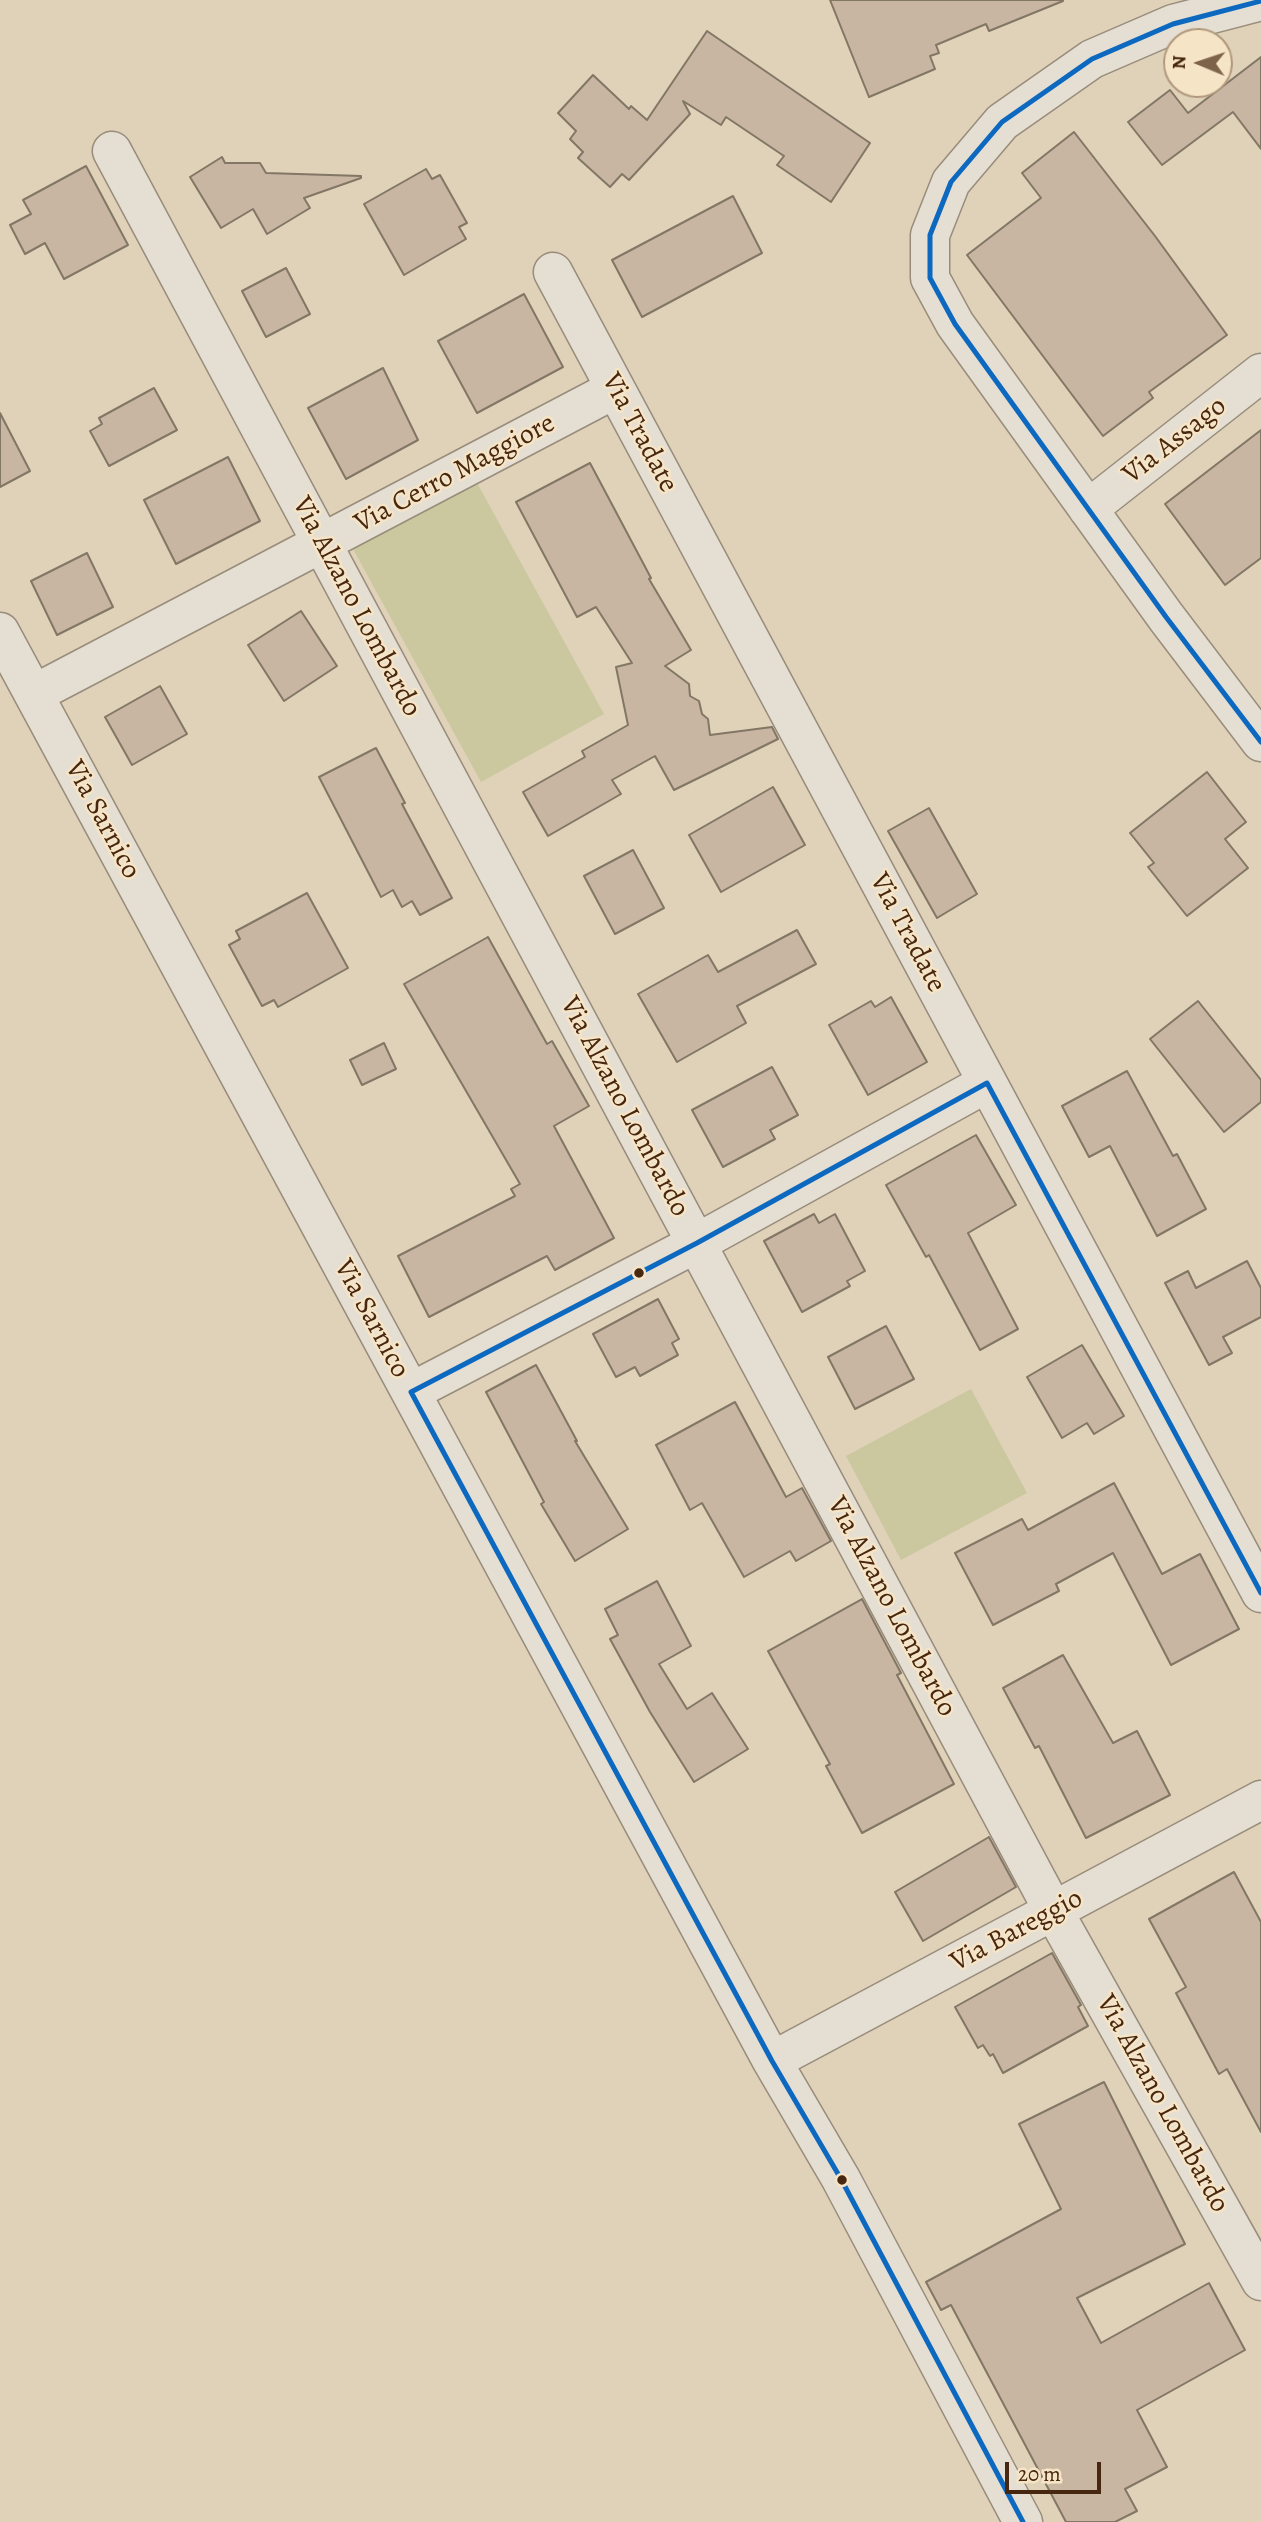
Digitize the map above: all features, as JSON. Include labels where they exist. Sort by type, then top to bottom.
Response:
[{"type":"street","points":[[1261,1],[1173,24],[1092,60],[1002,122],[951,182],[930,235],[930,278],[955,324],[1166,617],[1261,742]]},
{"type":"street","name":"Via Alzano Lombardo","points":[[112,151],[1054,1912],[1261,2281]]},
{"type":"street","name":"Via Tradate","points":[[553,272],[1261,1593]]},
{"type":"street","name":"Via Assago","points":[[1088,509],[1261,373]]},
{"type":"street","name":"Via Cerro Maggiore","points":[[34,694],[615,389]]},
{"type":"street","name":"Via Sarnico","points":[[0,632],[772,2061],[841,2179],[1023,2522]]},
{"type":"street","points":[[411,1392],[697,1243],[987,1083]]},
{"type":"street","name":"Via Bareggio","points":[[772,2061],[1261,1800]]},
{"type":"shaded area","points":[[476,481],[604,714],[481,782],[353,549]]},
{"type":"shaded area","points":[[971,1389],[1027,1493],[901,1560],[846,1456]]},
{"type":"building","points":[[830,0],[1063,1],[989,31],[986,24],[936,45],[939,53],[930,56],[935,69],[869,97]]},
{"type":"building","points":[[707,31],[870,143],[831,202],[777,165],[784,156],[726,117],[721,125],[683,101],[690,114],[629,180],[622,174],[610,187],[578,158],[583,152],[570,139],[576,131],[558,113],[593,75],[629,109],[631,106],[647,120]]},
{"type":"building","points":[[1261,57],[1261,149],[1233,112],[1162,165],[1128,122],[1163,95],[1163,98],[1176,98],[1188,113],[1208,98],[1233,98],[1233,78]]},
{"type":"building","points":[[1074,132],[1227,335],[1149,392],[1153,398],[1103,436],[967,255],[1041,198],[1022,173]]},
{"type":"building","points":[[222,157],[225,163],[260,163],[266,173],[361,178],[304,198],[310,208],[267,234],[253,209],[221,228],[190,177]]},
{"type":"building","points":[[86,166],[128,245],[64,279],[45,243],[25,254],[10,225],[31,214],[23,200]]},
{"type":"building","points":[[426,169],[432,179],[440,175],[467,223],[459,227],[466,239],[404,275],[364,204]]},
{"type":"building","points":[[733,196],[762,253],[642,317],[612,260]]},
{"type":"building","points":[[286,268],[310,314],[266,337],[242,291]]},
{"type":"building","points":[[524,294],[563,367],[477,413],[438,341]]},
{"type":"building","points":[[383,368],[418,440],[346,479],[308,408]]},
{"type":"building","points":[[154,388],[177,430],[109,466],[90,431],[102,424],[99,418]]},
{"type":"building","points":[[0,413],[30,471],[0,487]]},
{"type":"building","points":[[1261,430],[1261,558],[1225,585],[1165,504]]},
{"type":"building","points":[[228,457],[260,521],[176,564],[144,500]]},
{"type":"building","points":[[590,463],[651,578],[649,579],[691,650],[665,666],[689,684],[690,696],[699,701],[702,714],[708,719],[710,735],[772,727],[778,739],[674,790],[655,756],[612,780],[621,794],[548,836],[523,792],[585,757],[582,751],[628,725],[616,667],[632,663],[596,607],[577,617],[516,502]]},
{"type":"building","points":[[87,553],[113,607],[57,635],[31,581]]},
{"type":"building","points":[[301,611],[337,666],[284,701],[248,645]]},
{"type":"building","points":[[160,686],[187,734],[132,765],[105,717]]},
{"type":"building","points":[[376,748],[405,803],[402,804],[452,898],[420,915],[412,901],[402,907],[393,890],[381,897],[319,777]]},
{"type":"building","points":[[1207,772],[1246,822],[1225,839],[1248,868],[1187,916],[1148,867],[1154,863],[1130,833]]},
{"type":"building","points":[[773,787],[805,845],[721,892],[689,835]]},
{"type":"building","points":[[929,808],[977,894],[937,918],[888,831]]},
{"type":"building","points":[[633,850],[664,908],[615,934],[584,876]]},
{"type":"building","points":[[307,893],[348,968],[278,1007],[274,1000],[262,1006],[229,945],[240,939],[236,931]]},
{"type":"building","points":[[797,930],[816,964],[737,1006],[746,1023],[677,1062],[638,994],[708,955],[718,972]]},
{"type":"building","points":[[488,937],[547,1044],[552,1041],[589,1106],[554,1126],[614,1238],[555,1270],[547,1256],[429,1317],[398,1256],[515,1196],[511,1189],[520,1184],[404,984]]},
{"type":"building","points":[[891,997],[927,1062],[868,1095],[829,1025],[871,1001],[875,1007]]},
{"type":"building","points":[[1198,1001],[1261,1080],[1261,1102],[1224,1132],[1150,1039]]},
{"type":"building","points":[[384,1043],[396,1069],[362,1085],[350,1060]]},
{"type":"building","points":[[772,1067],[798,1115],[770,1130],[775,1139],[723,1167],[692,1110]]},
{"type":"building","points":[[1127,1071],[1173,1156],[1177,1154],[1206,1209],[1157,1236],[1110,1146],[1089,1157],[1062,1106]]},
{"type":"building","points":[[976,1135],[1016,1205],[968,1233],[1018,1329],[980,1350],[929,1255],[926,1257],[886,1185]]},
{"type":"building","points":[[814,1214],[819,1223],[835,1214],[865,1271],[847,1281],[850,1286],[802,1312],[764,1241]]},
{"type":"building","points":[[1247,1261],[1261,1288],[1261,1317],[1223,1337],[1232,1353],[1209,1365],[1165,1283],[1188,1271],[1196,1288]]},
{"type":"building","points":[[658,1299],[679,1339],[672,1343],[678,1355],[640,1376],[635,1367],[616,1377],[593,1334]]},
{"type":"building","points":[[886,1326],[914,1379],[855,1409],[828,1357]]},
{"type":"building","points":[[1082,1345],[1124,1416],[1094,1434],[1087,1423],[1062,1438],[1027,1377]]},
{"type":"building","points":[[536,1365],[575,1441],[628,1529],[575,1561],[541,1504],[544,1502],[486,1392]]},
{"type":"building","points":[[735,1402],[786,1497],[802,1488],[831,1541],[796,1561],[790,1551],[744,1577],[702,1503],[690,1510],[656,1445]]},
{"type":"building","points":[[1114,1483],[1162,1574],[1200,1554],[1239,1629],[1171,1665],[1113,1553],[1056,1584],[1059,1591],[993,1625],[955,1553],[1022,1519],[1028,1530]]},
{"type":"building","points":[[657,1581],[691,1646],[659,1664],[687,1709],[712,1693],[748,1749],[694,1782],[650,1712],[610,1639],[618,1635],[605,1609]]},
{"type":"building","points":[[862,1599],[901,1673],[897,1675],[954,1784],[862,1833],[826,1766],[830,1764],[768,1651]]},
{"type":"building","points":[[1063,1655],[1113,1743],[1137,1731],[1170,1795],[1086,1838],[1039,1746],[1035,1748],[1003,1688]]},
{"type":"building","points":[[989,1837],[1016,1887],[923,1941],[895,1892]]},
{"type":"building","points":[[1234,1872],[1261,1922],[1261,2132],[1227,2069],[1219,2074],[1176,1993],[1186,1987],[1149,1919]]},
{"type":"building","points":[[1052,1953],[1081,2005],[1078,2007],[1088,2026],[1003,2073],[993,2054],[990,2056],[983,2045],[978,2048],[955,2007]]},
{"type":"building","points":[[1104,2082],[1185,2244],[1077,2298],[1101,2343],[1209,2283],[1245,2350],[1137,2410],[1167,2467],[1125,2489],[1137,2511],[1115,2522],[1066,2522],[951,2305],[941,2310],[926,2282],[1061,2209],[1019,2124]]},
{"type":"transit line","points":[[1261,1],[1173,24],[1092,59],[1002,122],[951,182],[930,235],[930,278],[955,324],[1166,617],[1261,742]]},
{"type":"transit line","points":[[1023,2522],[841,2179],[772,2061],[411,1392],[697,1243],[987,1083],[1261,1593]]}]
